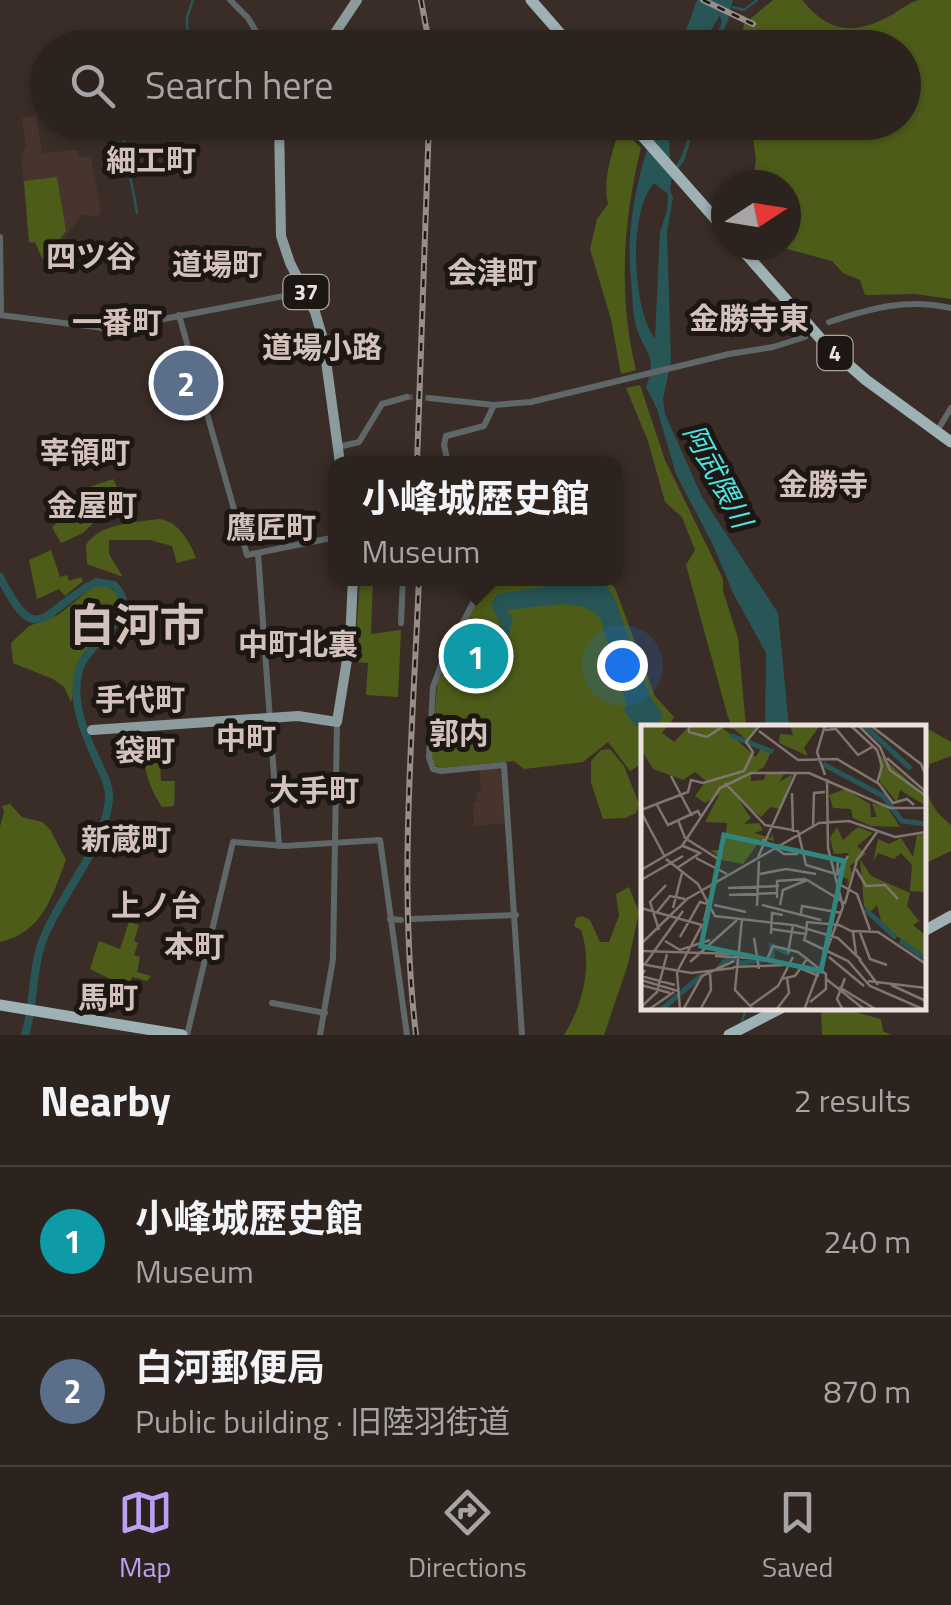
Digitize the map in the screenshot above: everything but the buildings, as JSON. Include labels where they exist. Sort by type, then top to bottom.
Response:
[{"type":"highway","points":[[523,0],[549,30]]},
{"type":"highway","points":[[531,0],[557,30]]},
{"type":"highway","points":[[647,140],[711,207]]},
{"type":"highway","points":[[653,140],[711,212]]},
{"type":"highway","name":"4","points":[[756,260],[826,336],[942,430],[951,442]]},
{"type":"highway","points":[[926,930],[951,916]]},
{"type":"highway","points":[[0,1006],[184,1035]]},
{"type":"highway","points":[[729,1035],[778,1010]]},
{"type":"main road","points":[[337,30],[357,0]]},
{"type":"main road","name":"37","points":[[280,140],[281,236],[326,349],[339,456]]},
{"type":"main road","points":[[92,730],[270,718],[305,717],[337,722],[350,641],[353,586]]},
{"type":"street","points":[[230,0],[255,30]]},
{"type":"street","points":[[0,238],[0,315],[107,328],[306,292]]},
{"type":"street","points":[[829,322],[891,303],[951,308]]},
{"type":"street","points":[[179,315],[247,555],[328,539]]},
{"type":"street","points":[[429,398],[494,405],[531,402],[805,336]]},
{"type":"street","points":[[338,447],[358,442],[382,404],[407,397]]},
{"type":"street","points":[[446,456],[446,436],[484,426],[494,405]]},
{"type":"street","points":[[942,430],[951,408]]},
{"type":"street","points":[[258,553],[279,846]]},
{"type":"street","points":[[401,623],[403,586]]},
{"type":"street","points":[[476,586],[474,603],[433,687],[429,756],[434,769],[441,771],[504,765],[522,1035]]},
{"type":"street","points":[[320,1035],[333,960],[337,722]]},
{"type":"street","points":[[184,1035],[231,844],[235,841],[279,846],[380,840],[407,1035]]},
{"type":"street","points":[[410,919],[516,915]]},
{"type":"street","points":[[390,918],[401,920]]},
{"type":"street","points":[[272,1003],[325,1013]]},
{"type":"shaded area","points":[[30,116],[30,140],[40,140],[42,153],[77,150],[79,157],[91,156],[101,212],[98,216],[82,215],[44,263],[35,243],[29,243],[22,118]]},
{"type":"shaded area","points":[[503,766],[509,823],[474,826],[473,802],[477,801],[476,792],[481,791],[479,768]]},
{"type":"green space","points":[[773,0],[802,0],[823,20],[854,28],[892,15],[919,0],[951,0],[951,299],[915,294],[865,295],[860,280],[843,273],[832,261],[801,253],[801,170],[754,170],[753,140],[921,140],[921,30],[743,30],[744,24]]},
{"type":"green space","points":[[616,140],[633,140],[641,148],[630,203],[625,259],[627,315],[636,370],[621,374],[611,319],[590,249],[597,219],[608,204],[607,175]]},
{"type":"green space","points":[[57,177],[66,231],[43,260],[35,242],[29,242],[24,181]]},
{"type":"green space","points":[[640,385],[665,460],[723,579],[738,638],[746,725],[731,725],[728,717],[686,565],[695,550],[682,517],[665,502],[648,441],[626,388]]},
{"type":"green space","points":[[113,479],[124,500],[116,503],[109,495],[85,501],[94,522],[83,533],[61,543],[52,527],[66,516],[68,501],[79,496],[78,491]]},
{"type":"green space","points":[[160,519],[178,528],[196,558],[177,563],[172,546],[150,540],[109,540],[109,554],[123,577],[87,564],[86,545],[100,532]]},
{"type":"green space","points":[[51,550],[60,577],[67,575],[69,581],[81,577],[83,581],[65,596],[59,589],[37,599],[29,560]]},
{"type":"green space","points":[[106,585],[119,595],[120,609],[81,660],[71,702],[64,687],[53,679],[13,663],[11,643],[29,626],[58,615],[93,587]]},
{"type":"green space","points":[[359,586],[373,586],[371,634],[401,630],[398,697],[366,695],[368,663],[354,662]]},
{"type":"green space","points":[[479,588],[615,588],[655,696],[674,717],[669,725],[641,725],[641,764],[630,771],[608,742],[583,762],[524,769],[514,761],[442,768],[434,765],[431,756],[438,675],[476,602]]},
{"type":"green space","points":[[926,730],[930,730],[951,742],[951,756],[930,764],[926,782]]},
{"type":"green space","points":[[142,740],[148,740],[155,762],[160,763],[161,781],[175,781],[174,806],[162,807],[153,791]]},
{"type":"green space","points":[[610,749],[624,766],[639,804],[636,813],[625,818],[603,819],[591,782],[591,761],[601,750]]},
{"type":"green space","points":[[926,782],[933,805],[951,825],[951,851],[926,863]]},
{"type":"green space","points":[[10,804],[22,817],[42,822],[50,829],[66,860],[50,900],[36,922],[0,942],[0,827],[2,806]]},
{"type":"green space","points":[[629,887],[639,912],[628,964],[604,1035],[564,1035],[581,998],[586,970],[581,930],[574,926],[576,918],[590,920],[600,942],[609,942],[619,916],[616,894]]},
{"type":"green space","points":[[129,922],[139,925],[134,941],[138,943],[134,955],[140,957],[137,972],[151,976],[147,981],[132,977],[129,988],[90,969],[99,941],[120,949]]},
{"type":"green space","points":[[821,1010],[847,1010],[881,1019],[883,1031],[891,1035],[822,1035]]},
{"type":"water","points":[[697,0],[733,0],[724,30],[718,30],[720,15],[711,30],[686,30]]},
{"type":"water","points":[[650,140],[669,140],[671,173],[687,140],[691,140],[670,189],[673,198],[667,231],[671,362],[663,399],[665,414],[702,497],[778,613],[789,725],[765,725],[766,653],[676,474],[657,409],[646,387],[651,366],[635,322],[630,268],[636,194]],"holes":[[[654,183],[668,194],[660,232],[655,339],[641,306],[636,260],[640,215]]]},
{"type":"water","points":[[548,586],[607,587],[615,599],[648,693],[663,715],[657,725],[641,725],[641,731],[624,712],[626,702],[600,618],[580,606],[510,609],[507,612],[513,618],[505,643],[491,605],[497,594]]},
{"type":"waterway","points":[[187,30],[193,0]]},
{"type":"waterway","points":[[733,7],[744,10],[757,0]]},
{"type":"waterway","points":[[123,140],[137,213]]},
{"type":"waterway","points":[[0,577],[13,600],[33,619],[42,618],[96,582],[114,585],[122,596],[123,607],[80,667],[76,691],[88,741],[108,789],[106,816],[92,852],[44,937],[25,1035]]},
{"type":"waterway","points":[[741,1025],[745,1010]]},
{"type":"tunnel","points":[[407,397],[429,398]]},
{"type":"railway","points":[[421,0],[427,30]]},
{"type":"railway","points":[[703,0],[753,24]]},
{"type":"railway","points":[[417,456],[428,140]]},
{"type":"railway","points":[[416,1035],[407,864],[419,586]]},
{"type":"place","name":"白河郵便局","points":[[186,383]]},
{"type":"place","name":"小峰城歴史館","points":[[476,656]]},
{"type":"district","name":"細工町","points":[[151,161]]},
{"type":"district","name":"四ツ谷","points":[[91,257]]},
{"type":"district","name":"道場町","points":[[217,265]]},
{"type":"district","name":"会津町","points":[[492,273]]},
{"type":"district","name":"金勝寺東","points":[[749,319]]},
{"type":"district","name":"一番町","points":[[117,323]]},
{"type":"district","name":"道場小路","points":[[322,348]]},
{"type":"district","name":"宰領町","points":[[85,453]]},
{"type":"district","name":"金勝寺","points":[[823,485]]},
{"type":"district","name":"金屋町","points":[[92,506]]},
{"type":"district","name":"鷹匠町","points":[[271,528]]},
{"type":"district","name":"白河市","points":[[137,625]]},
{"type":"district","name":"中町北裏","points":[[298,645]]},
{"type":"district","name":"手代町","points":[[140,700]]},
{"type":"district","name":"郭内","points":[[459,734]]},
{"type":"district","name":"中町","points":[[246,739]]},
{"type":"district","name":"袋町","points":[[145,751]]},
{"type":"district","name":"大手町","points":[[314,791]]},
{"type":"district","name":"新蔵町","points":[[126,840]]},
{"type":"district","name":"上ノ台","points":[[156,906]]},
{"type":"district","name":"本町","points":[[194,947]]},
{"type":"district","name":"馬町","points":[[108,998]]},
{"type":"water label","name":"阿武隈川","points":[[718,476]]}]
